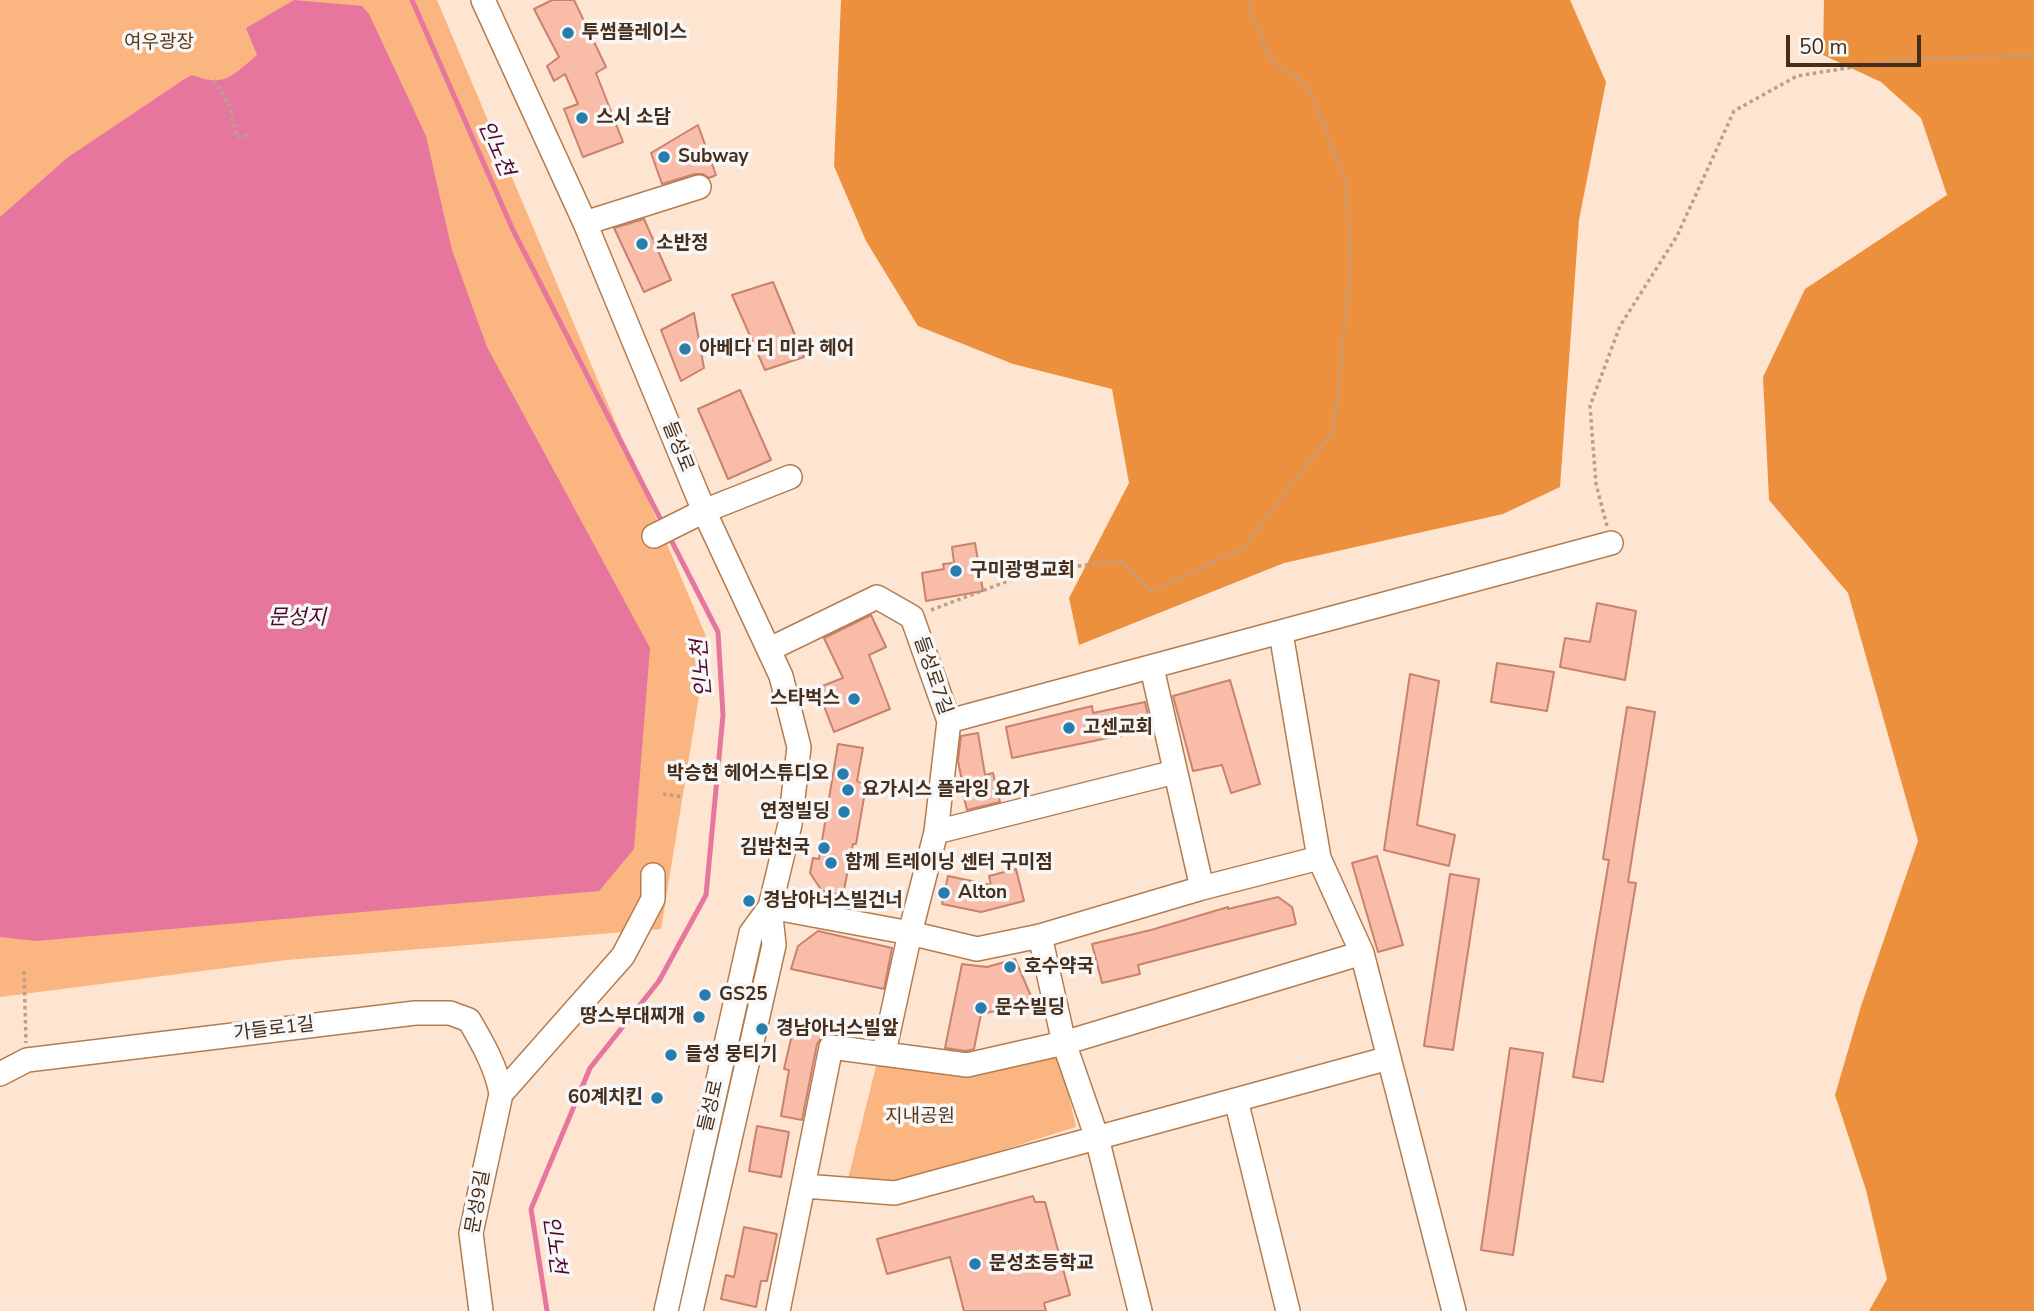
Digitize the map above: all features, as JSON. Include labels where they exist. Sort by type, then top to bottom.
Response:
[{"type":"street","name":"들성로","points":[[483,0],[585,223],[704,511],[770,649],[781,676],[799,747],[790,824],[770,907],[774,946],[691,1311]]},
{"type":"street","points":[[585,223],[699,187]]},
{"type":"street","points":[[654,536],[704,511],[790,477]]},
{"type":"street","points":[[949,722],[1611,543]]},
{"type":"street","name":"들성로7길","points":[[770,649],[877,597],[912,617],[949,722],[936,832],[884,1052]]},
{"type":"street","points":[[1280,633],[1319,858],[1362,953],[1454,1311]]},
{"type":"street","points":[[1152,668],[1202,888]]},
{"type":"street","points":[[936,832],[1175,772]]},
{"type":"street","points":[[770,907],[910,933],[977,950],[1040,936],[1202,888],[1319,858]]},
{"type":"street","points":[[501,1094],[623,956],[653,899],[653,875]]},
{"type":"street","name":"들성로","points":[[666,1311],[751,933],[770,907]]},
{"type":"street","points":[[1040,936],[1064,1043],[1097,1138],[1140,1311]]},
{"type":"street","points":[[778,1311],[831,1047],[967,1065],[1064,1043],[1362,953]]},
{"type":"street","name":"가들로1길","points":[[0,1074],[27,1060],[415,1013],[450,1013],[469,1020],[500,1084],[501,1094]]},
{"type":"street","points":[[804,1185],[895,1193],[1389,1058]]},
{"type":"street","name":"문성9길","points":[[481,1311],[471,1233],[501,1094]]},
{"type":"street","points":[[1236,1100],[1289,1311]]},
{"type":"path","points":[[912,617],[1027,574],[1119,560],[1150,591],[1242,549],[1335,430],[1351,262],[1346,183],[1306,85],[1270,60],[1247,0]]},
{"type":"path","points":[[1611,543],[1596,484],[1591,406],[1620,326],[1677,236],[1734,111],[1797,76],[1897,60],[2034,55]]},
{"type":"path","points":[[214,80],[229,105],[237,137],[249,135]]},
{"type":"path","points":[[663,794],[683,797]]},
{"type":"path","points":[[24,971],[27,1060]]},
{"type":"green space","name":"문성지","points":[[0,0],[437,0],[708,641],[661,929],[287,960],[0,997]]},
{"type":"green space","name":"지내공원","points":[[1058,1046],[1076,1127],[885,1187],[848,1179],[879,1054],[967,1067]]},
{"type":"shaded area","points":[[841,0],[1570,0],[1606,82],[1579,220],[1560,487],[1503,514],[1284,563],[1079,645],[1069,598],[1129,483],[1112,389],[1013,364],[918,326],[866,241],[834,166]]},
{"type":"shaded area","points":[[1824,0],[2034,0],[2034,1311],[1869,1311],[1887,1279],[1866,1190],[1835,1095],[1861,1006],[1918,841],[1848,593],[1769,500],[1763,377],[1805,289],[1947,195],[1921,118],[1881,82],[1823,55]]},
{"type":"water","name":"문성지","points":[[294,0],[362,6],[369,14],[426,136],[452,250],[487,347],[650,648],[634,849],[599,891],[36,941],[0,937],[0,217],[67,158],[183,80],[192,75],[221,80],[235,74],[257,55],[246,28]]},
{"type":"building","points":[[552,0],[574,0],[606,67],[596,73],[623,142],[583,157],[564,109],[578,104],[565,74],[554,81],[547,66],[559,57],[534,9]]},
{"type":"building","points":[[698,125],[716,175],[709,178],[703,174],[695,174],[662,184],[651,153]]},
{"type":"building","points":[[644,219],[671,280],[644,292],[614,228]]},
{"type":"building","points":[[773,282],[804,357],[765,370],[732,295]]},
{"type":"building","name":"아베다 더 미라 헤어","points":[[694,313],[704,368],[681,381],[661,330]]},
{"type":"building","points":[[740,390],[771,460],[728,479],[698,409]]},
{"type":"building","name":"구미광명교회","points":[[975,543],[983,591],[926,601],[922,573],[944,569],[943,564],[954,563],[952,547]]},
{"type":"building","points":[[1597,603],[1636,611],[1625,680],[1560,667],[1565,638],[1590,642]]},
{"type":"building","points":[[871,615],[886,647],[869,655],[890,709],[834,732],[817,688],[843,678],[824,638]]},
{"type":"building","points":[[1497,663],[1554,672],[1547,711],[1491,702]]},
{"type":"building","points":[[1410,674],[1439,681],[1417,825],[1455,835],[1449,866],[1384,850]]},
{"type":"building","points":[[1230,680],[1260,784],[1231,793],[1222,765],[1193,771],[1173,696]]},
{"type":"building","points":[[1145,702],[1151,729],[1012,758],[1006,727],[1092,706],[1093,713]]},
{"type":"building","points":[[1627,707],[1655,712],[1628,882],[1636,883],[1603,1082],[1573,1077],[1609,860],[1603,859]]},
{"type":"building","points":[[978,733],[985,775],[993,773],[1000,802],[967,810],[958,761],[961,736]]},
{"type":"building","name":"연정빌딩","points":[[838,744],[863,748],[857,781],[866,786],[856,844],[853,844],[843,895],[822,891],[810,873],[813,858],[819,859]]},
{"type":"building","points":[[1377,856],[1403,945],[1378,952],[1352,863]]},
{"type":"building","points":[[1016,869],[1024,901],[981,912],[942,904],[948,876],[991,885],[989,876]]},
{"type":"building","points":[[1450,874],[1479,879],[1453,1050],[1424,1046]]},
{"type":"building","points":[[1278,897],[1292,907],[1296,924],[1138,965],[1140,974],[1102,983],[1092,944],[1228,907]]},
{"type":"building","points":[[818,931],[892,948],[884,989],[791,969],[798,946]]},
{"type":"building","name":"문수빌딩","points":[[1015,959],[1034,1003],[981,1014],[974,1049],[966,1051],[945,1048],[962,964],[987,967]]},
{"type":"building","points":[[794,1026],[828,1034],[817,1044],[802,1120],[781,1116],[789,1070],[784,1069]]},
{"type":"building","points":[[1510,1048],[1543,1053],[1513,1255],[1481,1250]]},
{"type":"building","points":[[757,1126],[789,1132],[781,1177],[749,1171]]},
{"type":"building","points":[[1033,1196],[1035,1202],[1045,1202],[1070,1295],[1044,1303],[1046,1311],[964,1311],[950,1257],[887,1274],[877,1239]]},
{"type":"building","points":[[744,1227],[777,1234],[767,1281],[761,1281],[756,1307],[721,1299],[726,1275],[734,1277]]},
{"type":"waterway","name":"인노천","points":[[412,0],[513,230],[663,524]]},
{"type":"waterway","name":"인노천","points":[[547,1311],[531,1209],[590,1068],[659,981],[706,895],[723,715],[718,632],[669,536]]},
{"type":"place","name":"투썸플레이스","points":[[568,33]]},
{"type":"place","name":"스시 소담","points":[[582,118]]},
{"type":"place","name":"Subway","points":[[664,157]]},
{"type":"place","name":"소반정","points":[[642,244]]},
{"type":"place","name":"아베다 더 미라 헤어","points":[[685,349]]},
{"type":"place","name":"구미광명교회","points":[[956,571]]},
{"type":"place","name":"스타벅스","points":[[854,699]]},
{"type":"place","name":"고센교회","points":[[1069,728]]},
{"type":"place","name":"박승현 헤어스튜디오","points":[[843,774]]},
{"type":"place","name":"요가시스 플라잉 요가","points":[[848,790]]},
{"type":"place","name":"연정빌딩","points":[[844,812]]},
{"type":"place","name":"김밥천국","points":[[824,848]]},
{"type":"place","name":"함께 트레이닝 센터 구미점","points":[[831,863]]},
{"type":"place","name":"Alton","points":[[944,893]]},
{"type":"place","name":"경남아너스빌건너","points":[[749,901]]},
{"type":"place","name":"호수약국","points":[[1010,967]]},
{"type":"place","name":"GS25","points":[[705,995]]},
{"type":"place","name":"문수빌딩","points":[[981,1008]]},
{"type":"place","name":"땅스부대찌개","points":[[699,1017]]},
{"type":"place","name":"경남아너스빌앞","points":[[762,1029]]},
{"type":"place","name":"들성 뭉티기","points":[[671,1055]]},
{"type":"place","name":"60계치킨","points":[[657,1098]]},
{"type":"place","name":"문성초등학교","points":[[975,1264]]},
{"type":"park label","name":"여우광장","points":[[159,43]]}]
